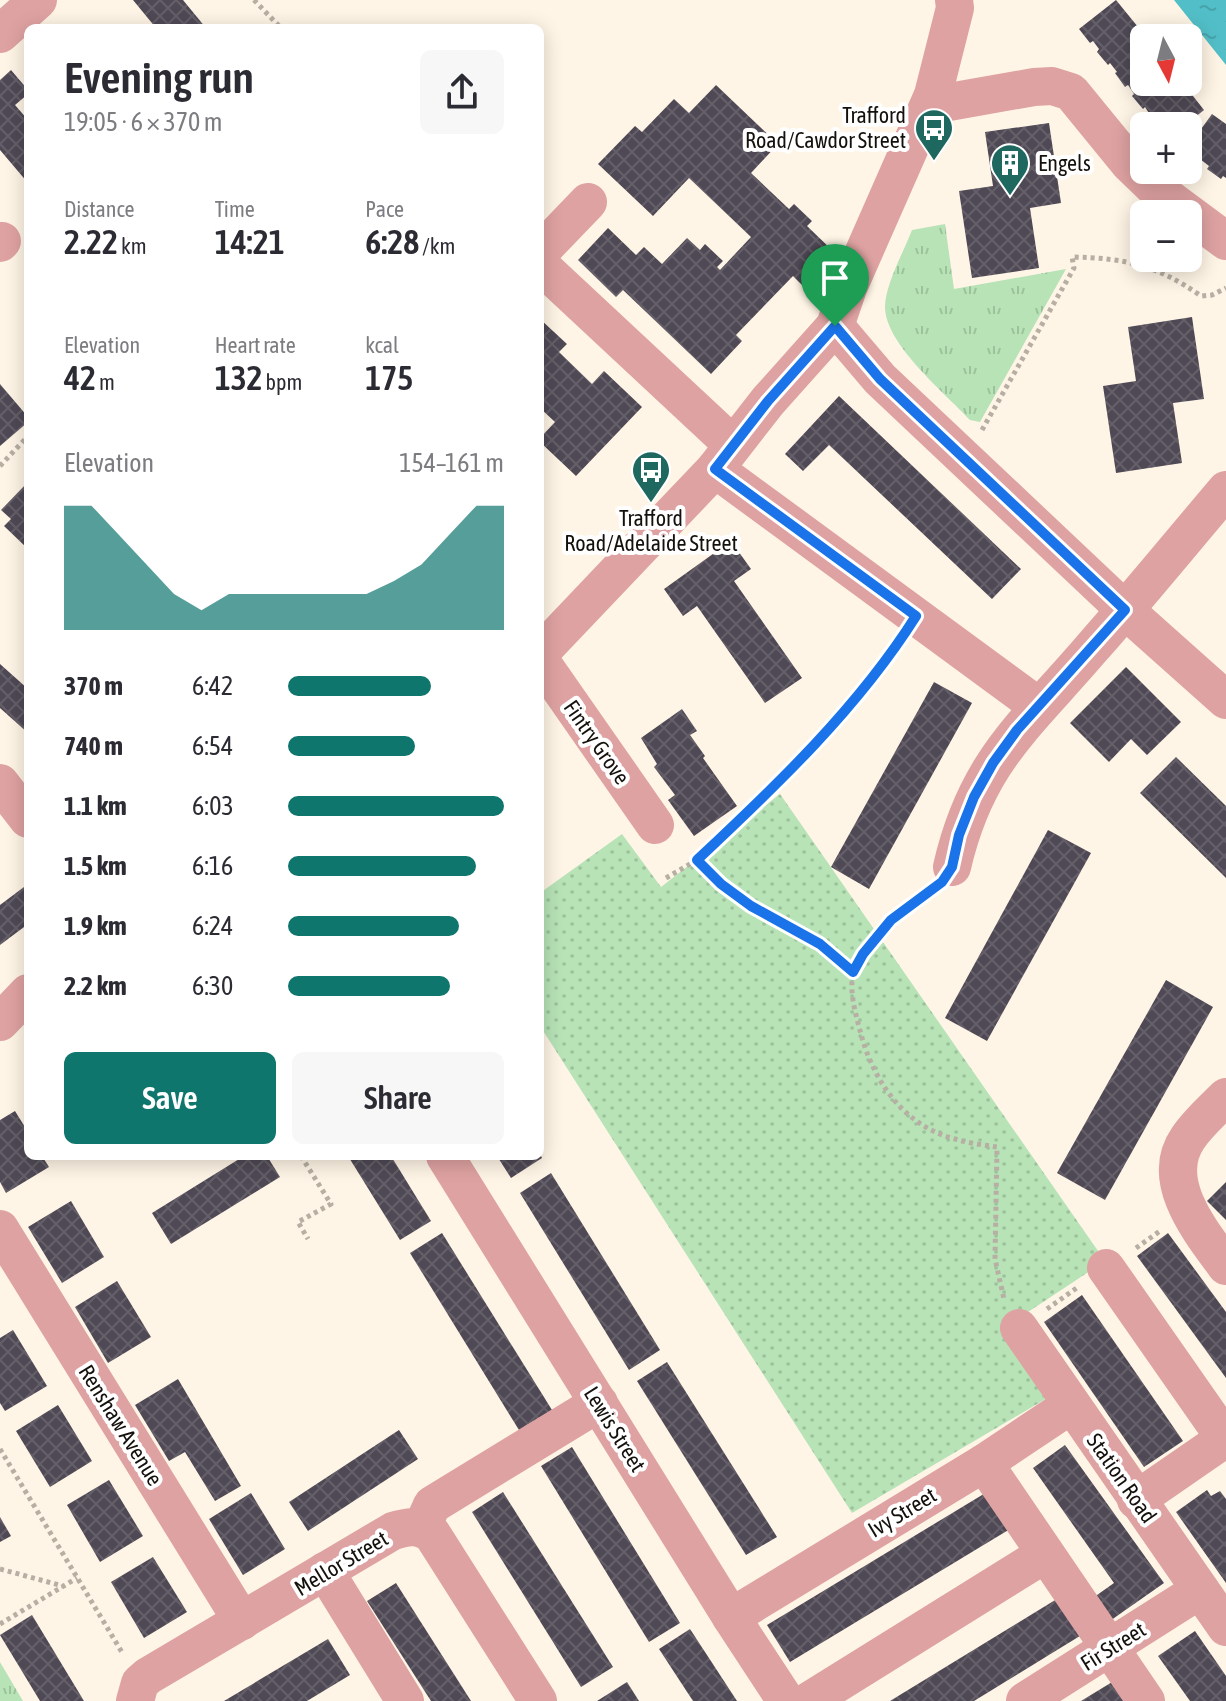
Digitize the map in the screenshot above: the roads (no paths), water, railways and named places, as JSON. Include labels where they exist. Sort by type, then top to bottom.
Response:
[{"type":"street","points":[[544,649],[583,611],[724,457],[768,401],[835,326],[848,288],[933,95],[955,8],[954,0]]},
{"type":"street","points":[[0,34],[42,11]]},
{"type":"street","points":[[933,95],[949,102],[1034,87],[1052,86],[1071,92],[1129,163],[1156,189],[1226,241]]},
{"type":"street","points":[[544,248],[588,202]]},
{"type":"street","points":[[544,269],[724,457],[916,616],[1038,706]]},
{"type":"street","points":[[835,326],[880,379],[1125,610],[1226,700]]},
{"type":"street","points":[[952,867],[959,835],[974,797],[993,763],[1038,706],[1125,610],[1226,490]]},
{"type":"street","name":"Fintry Grove","points":[[544,666],[655,825]]},
{"type":"street","points":[[0,783],[24,814]]},
{"type":"street","points":[[0,1022],[24,997]]},
{"type":"street","points":[[1226,1097],[1186,1140],[1179,1162],[1181,1191],[1188,1212],[1226,1266]]},
{"type":"street","name":"Lewis Street","points":[[447,1160],[786,1701]]},
{"type":"street","name":"Renshaw Avenue","points":[[0,1229],[242,1621]]},
{"type":"street","points":[[1106,1268],[1226,1439],[1136,1500]]},
{"type":"street","name":"Station Road","points":[[1019,1328],[1226,1627]]},
{"type":"street","points":[[538,1701],[440,1545],[422,1527],[432,1505],[599,1403]]},
{"type":"street","name":"Ivy Street","points":[[731,1617],[984,1463],[1071,1405]]},
{"type":"street","points":[[984,1463],[1146,1701]]},
{"type":"street","name":"Mellor Street","points":[[138,1692],[148,1676],[393,1531],[408,1526],[422,1527]]},
{"type":"street","points":[[809,1701],[1045,1554]]},
{"type":"street","points":[[325,1571],[405,1701]]},
{"type":"street","name":"Fir Street","points":[[1025,1701],[1200,1590]]},
{"type":"water","points":[[1174,0],[1226,0],[1226,65],[1202,35],[1202,24],[1193,24]]},
{"type":"place","name":"Trafford Road/Cawdor Street","points":[[934,162]]},
{"type":"place","name":"Engels","points":[[1010,197]]},
{"type":"place","name":"Trafford Road/Adelaide Street","points":[[651,504]]}]
